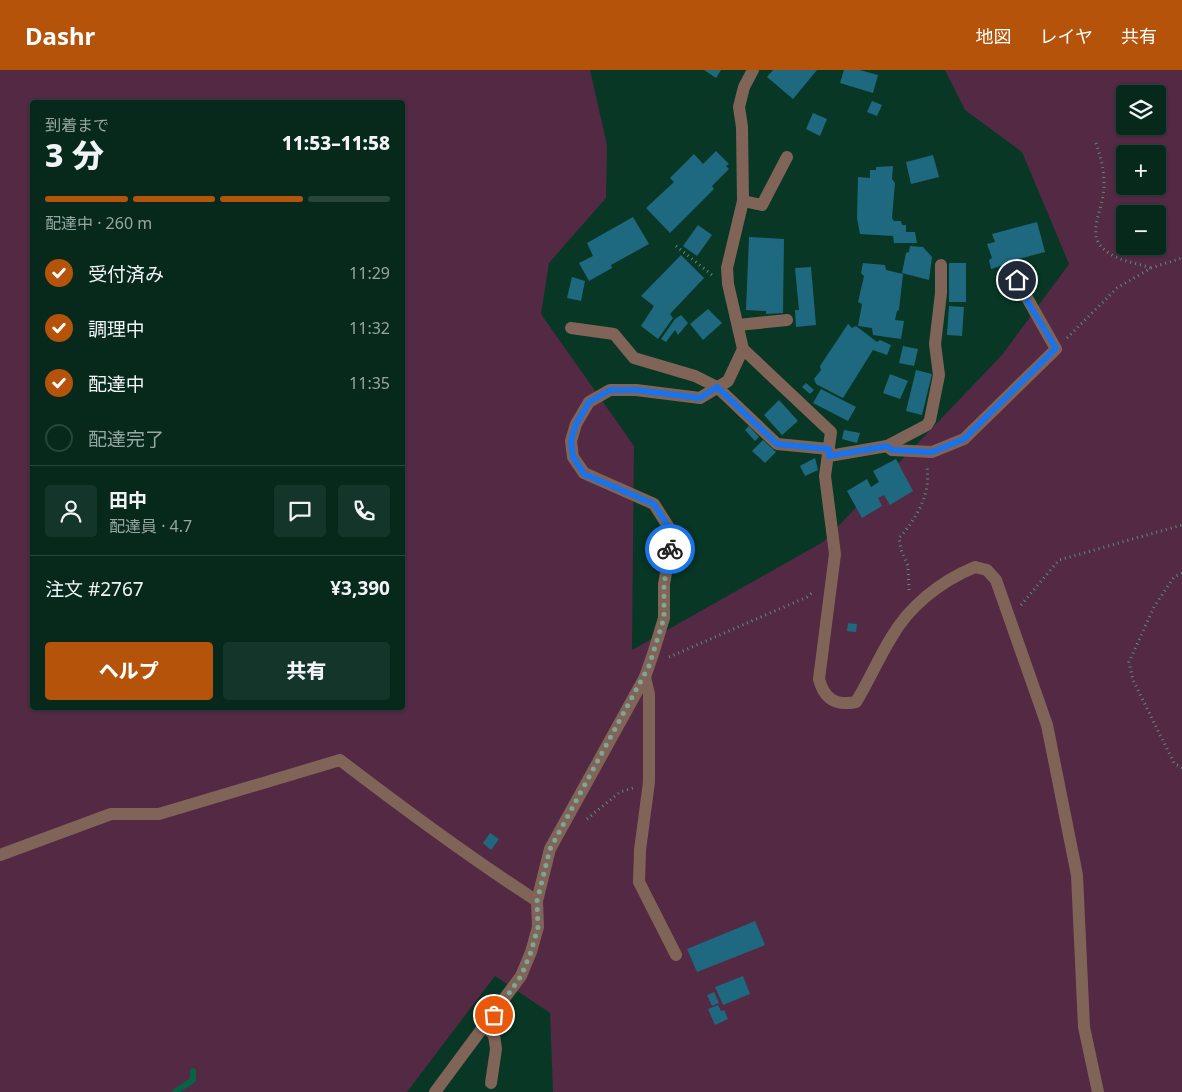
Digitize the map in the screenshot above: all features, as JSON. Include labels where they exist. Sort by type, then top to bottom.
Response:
[{"type":"street","points":[[754,70],[744,87],[739,106],[742,127],[743,201],[727,268],[728,284],[743,350],[831,432],[825,476],[835,554],[819,679],[822,690],[828,699],[842,703],[856,702],[892,635],[913,608],[941,585],[975,567],[987,570],[996,580],[1047,725],[1077,875],[1084,1027],[1098,1092]]},
{"type":"street","points":[[743,201],[762,205],[787,157]]},
{"type":"street","points":[[570,328],[614,334],[634,358],[695,376],[717,387],[777,444],[829,452],[887,446],[927,425],[930,420],[939,375],[935,344],[941,293],[941,265]]},
{"type":"street","points":[[887,446],[892,450],[932,452],[964,439],[1056,348],[1030,306],[1017,280]]},
{"type":"street","points":[[738,325],[788,320]]},
{"type":"street","points":[[435,1092],[521,976],[531,952],[538,927],[537,901],[550,849],[645,677],[664,618],[664,584],[673,534],[654,504],[584,474],[573,457],[571,441],[576,424],[589,402],[610,390],[636,390],[700,398],[728,381],[743,350]]},
{"type":"street","points":[[645,677],[650,694],[649,782],[640,850],[639,882],[676,956]]},
{"type":"street","points":[[0,855],[112,814],[159,814],[340,760],[422,822],[537,901]]},
{"type":"street","points":[[485,1026],[494,1035],[496,1049],[492,1083]]},
{"type":"path","points":[[1096,143],[1104,168],[1103,196],[1096,218],[1095,232],[1101,247],[1115,256],[1151,268]]},
{"type":"path","points":[[676,246],[704,271],[728,284]]},
{"type":"path","points":[[1056,348],[1117,288],[1151,268],[1182,258]]},
{"type":"path","points":[[913,608],[910,597],[908,566],[901,550],[899,538],[910,526],[922,504],[928,478],[924,451]]},
{"type":"path","points":[[1010,619],[1058,560],[1182,525]]},
{"type":"path","points":[[1182,573],[1174,577],[1154,607],[1129,662],[1133,680],[1166,747],[1174,763],[1182,768]]},
{"type":"path","points":[[653,654],[669,657],[808,597],[814,590]]},
{"type":"path","points":[[585,820],[620,792],[649,782]]},
{"type":"shaded area","points":[[0,70],[590,70],[607,145],[606,198],[549,263],[541,314],[634,446],[632,650],[823,542],[1002,355],[1069,264],[1022,152],[965,110],[945,70],[1182,70],[1182,1092],[553,1092],[550,1013],[495,976],[407,1092],[0,1092]]},
{"type":"building","points":[[704,70],[721,70],[716,78]]},
{"type":"building","points":[[773,70],[817,70],[793,99],[767,77]]},
{"type":"building","points":[[844,70],[860,70],[878,75],[873,93],[840,83]]},
{"type":"building","points":[[872,101],[882,105],[877,116],[867,112]]},
{"type":"building","points":[[813,113],[827,119],[820,136],[806,129]]},
{"type":"building","points":[[716,151],[729,164],[726,166],[729,169],[712,186],[714,189],[670,233],[646,208],[674,182],[670,178],[694,154],[703,164]]},
{"type":"building","points":[[933,155],[939,177],[911,184],[906,162]]},
{"type":"building","points":[[893,166],[892,179],[895,183],[892,218],[894,221],[901,221],[902,225],[906,225],[906,232],[915,232],[917,243],[894,243],[893,236],[860,234],[857,218],[858,177],[870,178],[870,170],[876,170],[876,167]]},
{"type":"building","points":[[633,217],[649,244],[611,265],[612,268],[589,281],[579,263],[593,256],[587,243]]},
{"type":"building","points":[[1037,222],[1045,252],[1007,262],[1007,264],[991,269],[989,260],[992,258],[987,244],[995,242],[992,234]]},
{"type":"building","points":[[698,225],[712,235],[697,256],[683,246]]},
{"type":"building","points":[[749,237],[784,239],[783,313],[766,314],[766,311],[746,310]]},
{"type":"building","points":[[910,246],[923,247],[932,257],[929,280],[902,273],[906,253],[909,252]]},
{"type":"building","points":[[681,255],[704,278],[670,314],[673,318],[658,339],[641,326],[654,306],[641,296]]},
{"type":"building","points":[[863,263],[885,265],[886,270],[903,274],[899,310],[895,320],[904,321],[901,339],[873,335],[872,328],[858,326],[862,304],[858,302],[864,276],[861,273]]},
{"type":"building","points":[[949,263],[966,263],[966,302],[949,302]]},
{"type":"building","points":[[811,267],[816,325],[796,327],[795,310],[799,310],[795,268]]},
{"type":"building","points":[[572,277],[585,281],[581,301],[567,298]]},
{"type":"building","points":[[949,306],[964,307],[962,336],[947,335]]},
{"type":"building","points":[[708,309],[722,323],[703,340],[690,324]]},
{"type":"building","points":[[681,315],[688,323],[678,335],[675,330],[666,342],[661,339],[675,319]]},
{"type":"building","points":[[848,324],[852,328],[856,326],[877,342],[880,340],[891,345],[887,355],[873,350],[843,398],[816,384],[814,379],[821,370],[820,366]]},
{"type":"building","points":[[903,346],[918,349],[914,366],[899,363]]},
{"type":"building","points":[[916,370],[932,374],[922,415],[906,411]]},
{"type":"building","points":[[890,374],[908,381],[900,399],[883,393]]},
{"type":"building","points":[[806,383],[814,390],[810,394],[802,387]]},
{"type":"building","points":[[821,389],[856,407],[848,421],[813,403]]},
{"type":"building","points":[[779,400],[798,421],[782,435],[764,415]]},
{"type":"building","points":[[749,426],[759,437],[755,441],[745,430]]},
{"type":"building","points":[[844,430],[860,433],[857,443],[842,439]]},
{"type":"building","points":[[763,440],[776,452],[765,463],[752,451]]},
{"type":"building","points":[[815,458],[818,470],[805,476],[800,466]]},
{"type":"building","points":[[896,459],[913,491],[890,505],[884,495],[878,498],[882,506],[862,518],[847,491],[867,479],[871,487],[879,482],[873,471]]},
{"type":"building","points":[[848,623],[857,624],[856,632],[847,631]]},
{"type":"building","points":[[490,833],[499,839],[491,850],[483,843]]},
{"type":"building","points":[[755,921],[765,945],[697,972],[687,949]]},
{"type":"building","points":[[743,976],[750,994],[723,1005],[715,987]]},
{"type":"building","points":[[714,992],[719,1003],[712,1006],[707,995]]},
{"type":"building","points":[[718,1005],[721,1011],[724,1010],[728,1019],[715,1025],[708,1009]]},
{"type":"waterway","points":[[175,1092],[193,1080],[193,1071]]},
{"type":"way so far","points":[[494,1015],[521,976],[531,952],[538,927],[537,901],[550,849],[606,743],[645,677],[664,618],[664,584],[670,549]]},
{"type":"route","points":[[670,549],[673,534],[654,504],[584,474],[573,457],[571,441],[576,424],[589,402],[610,390],[636,390],[700,398],[717,387],[777,444],[829,449],[829,456],[887,446],[892,450],[932,452],[964,439],[1056,348],[1030,306],[1017,280]]}]
